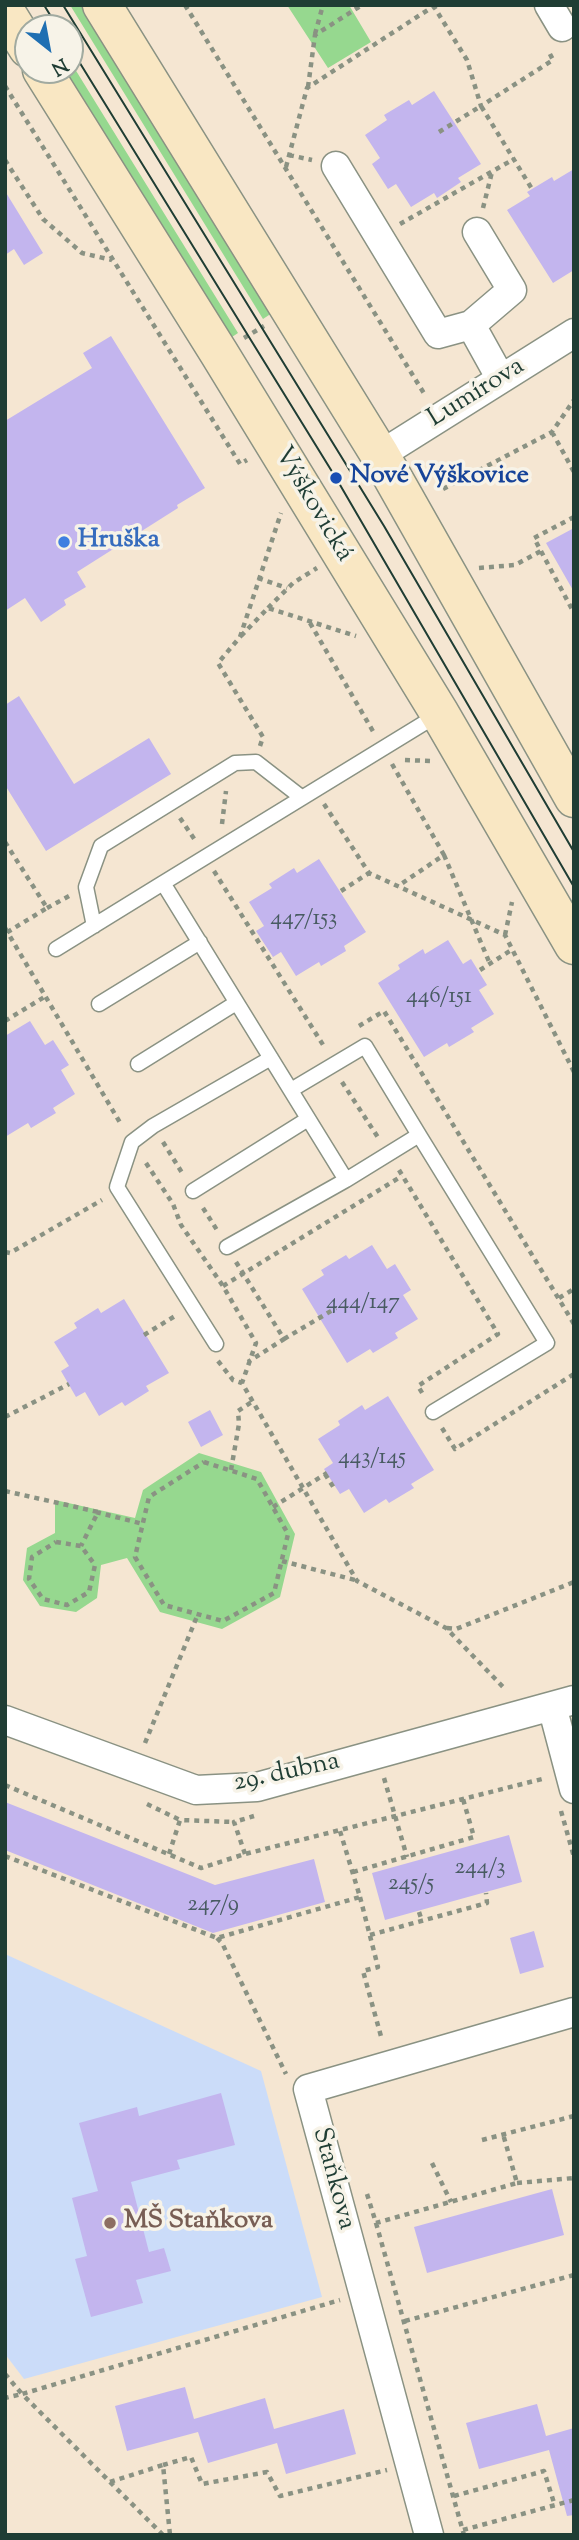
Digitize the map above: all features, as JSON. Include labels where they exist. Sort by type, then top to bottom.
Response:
[{"type":"street","points":[[102,5],[380,455],[574,798]]},
{"type":"street","name":"Výškovická","points":[[51,84],[440,714],[574,945]]},
{"type":"street","points":[[336,166],[438,334],[471,325],[512,290],[477,232]]},
{"type":"street","points":[[471,325],[501,379]]},
{"type":"street","name":"Lumírova","points":[[380,455],[574,332]]},
{"type":"street","points":[[563,1703],[565,1779]]},
{"type":"street","name":"29. dubna","points":[[5,1720],[196,1790],[257,1787],[563,1703]]},
{"type":"street","name":"Staňkova","points":[[429,2535],[308,2090],[574,2012]]},
{"type":"lane","points":[[56,949],[440,714]]},
{"type":"lane","points":[[94,926],[86,887],[101,846],[235,763],[256,762],[301,797]]},
{"type":"lane","points":[[163,883],[346,1180]]},
{"type":"lane","points":[[99,1004],[200,942]]},
{"type":"lane","points":[[138,1064],[236,1003]]},
{"type":"lane","points":[[291,1090],[328,1055],[365,1046],[547,1343],[433,1412]]},
{"type":"lane","points":[[216,1344],[117,1187],[132,1142],[153,1126],[271,1058]]},
{"type":"lane","points":[[193,1191],[308,1119]]},
{"type":"lane","points":[[227,1247],[389,1155],[419,1135]]},
{"type":"path","points":[[186,5],[439,418]]},
{"type":"path","points":[[286,168],[307,88],[315,35],[323,5]]},
{"type":"path","points":[[315,35],[362,5]]},
{"type":"path","points":[[307,88],[434,6],[467,60],[481,106],[533,189]]},
{"type":"path","points":[[439,132],[553,60],[552,27]]},
{"type":"path","points":[[5,86],[240,464],[251,458]]},
{"type":"path","points":[[378,236],[514,159]]},
{"type":"path","points":[[5,160],[43,219],[82,253],[113,260]]},
{"type":"path","points":[[477,232],[492,172]]},
{"type":"path","points":[[219,353],[290,310]]},
{"type":"path","points":[[443,489],[552,432],[574,400]]},
{"type":"path","points":[[552,432],[574,472]]},
{"type":"path","points":[[240,637],[282,508]]},
{"type":"path","points":[[574,517],[534,538],[574,613]]},
{"type":"path","points":[[478,568],[515,565],[541,551]]},
{"type":"path","points":[[263,737],[218,663],[288,588],[327,562]]},
{"type":"path","points":[[258,578],[288,588]]},
{"type":"path","points":[[268,608],[357,636]]},
{"type":"path","points":[[310,621],[376,737]]},
{"type":"path","points":[[392,764],[444,855],[490,964]]},
{"type":"path","points":[[212,854],[226,798],[225,769]]},
{"type":"path","points":[[314,789],[369,873],[505,935],[574,1072]]},
{"type":"path","points":[[171,803],[212,854],[328,1055],[498,1334],[418,1386],[455,1449],[574,1374]]},
{"type":"path","points":[[5,842],[47,908],[6,931],[132,1142],[173,1204],[181,1225],[223,1286],[256,1343],[242,1383],[357,1581]]},
{"type":"path","points":[[398,886],[444,855]]},
{"type":"path","points":[[341,891],[369,873]]},
{"type":"path","points":[[505,935],[513,898]]},
{"type":"path","points":[[480,970],[513,949]]},
{"type":"path","points":[[5,1021],[46,996]]},
{"type":"path","points":[[354,1029],[384,1011],[574,1324]]},
{"type":"path","points":[[328,1055],[334,1041]]},
{"type":"path","points":[[223,1286],[402,1176]]},
{"type":"path","points":[[5,1252],[10,1253],[106,1198]]},
{"type":"path","points":[[559,1298],[574,1289]]},
{"type":"path","points":[[284,1339],[336,1308]]},
{"type":"path","points":[[144,1335],[176,1315]]},
{"type":"path","points":[[5,1417],[69,1384]]},
{"type":"path","points":[[231,1470],[239,1424],[238,1411],[253,1401]]},
{"type":"path","points":[[204,1462],[257,1479],[273,1507],[288,1534],[274,1592],[223,1621],[164,1605],[135,1558],[149,1497],[204,1462]]},
{"type":"path","points":[[273,1507],[326,1473],[334,1488],[336,1487]]},
{"type":"path","points":[[5,1491],[98,1512]]},
{"type":"path","points":[[55,1500],[143,1524]]},
{"type":"path","points":[[81,1546],[98,1512]]},
{"type":"path","points":[[56,1542],[81,1546],[94,1565],[89,1592],[67,1605],[43,1600],[29,1579],[32,1557],[56,1542]]},
{"type":"path","points":[[282,1561],[357,1581],[446,1628],[518,1702],[522,1714]]},
{"type":"path","points":[[446,1628],[456,1629],[574,1582]]},
{"type":"path","points":[[135,1768],[198,1614]]},
{"type":"path","points":[[381,1767],[407,1857]]},
{"type":"path","points":[[5,1785],[201,1868],[463,1799],[565,1779],[574,1857]]},
{"type":"path","points":[[353,1872],[474,1837],[463,1799]]},
{"type":"path","points":[[147,1804],[180,1820],[234,1822],[258,1814]]},
{"type":"path","points":[[169,1854],[180,1820]]},
{"type":"path","points":[[234,1822],[246,1854]]},
{"type":"path","points":[[340,1831],[379,1967],[363,1971],[384,2048]]},
{"type":"path","points":[[5,1856],[217,1938],[286,2075],[298,2071]]},
{"type":"path","points":[[370,1935],[487,1903],[485,1893]]},
{"type":"path","points":[[217,1938],[360,1897]]},
{"type":"path","points":[[419,1912],[422,1921]]},
{"type":"path","points":[[482,2140],[573,2117],[574,2124]]},
{"type":"path","points":[[503,2134],[517,2183]]},
{"type":"path","points":[[432,2163],[451,2202]]},
{"type":"path","points":[[376,2223],[517,2183],[574,2178]]},
{"type":"path","points":[[364,2183],[405,2320],[463,2533],[574,2500]]},
{"type":"path","points":[[405,2320],[574,2275]]},
{"type":"path","points":[[5,2398],[345,2298]]},
{"type":"path","points":[[5,2374],[163,2535]]},
{"type":"path","points":[[110,2482],[191,2457],[202,2484],[267,2472],[280,2496],[391,2469]]},
{"type":"path","points":[[163,2465],[170,2535]]},
{"type":"path","points":[[454,2496],[544,2472],[555,2506]]},
{"type":"shaded area","points":[[5,1954],[261,2071],[322,2297],[24,2379],[5,2354]]},
{"type":"green space","points":[[70,5],[83,5],[272,313],[263,319],[84,28],[84,14],[76,14]]},
{"type":"green space","points":[[287,5],[349,5],[371,42],[328,68]]},
{"type":"green space","points":[[72,84],[84,84],[238,333],[229,339]]},
{"type":"green space","points":[[199,1453],[261,1472],[295,1534],[280,1597],[222,1629],[160,1612],[127,1558],[101,1565],[97,1598],[76,1612],[40,1606],[23,1580],[27,1548],[55,1533],[55,1500],[135,1518],[143,1490]]},
{"type":"building","points":[[434,91],[481,164],[458,178],[461,182],[437,198],[434,193],[411,207],[396,184],[388,189],[372,164],[380,158],[365,135],[387,120],[384,115],[409,100],[412,105]]},
{"type":"building","points":[[574,169],[574,270],[553,283],[507,210],[530,196],[527,192],[552,177],[554,181]]},
{"type":"building","points":[[5,191],[43,253],[24,265],[14,249],[5,255]]},
{"type":"building","points":[[111,336],[205,488],[77,572],[86,587],[64,600],[66,605],[41,622],[25,598],[5,611],[5,421],[92,368],[83,353]]},
{"type":"building","points":[[574,528],[574,592],[546,543]]},
{"type":"building","points":[[19,696],[74,784],[149,738],[171,774],[46,851],[5,785],[5,705]]},
{"type":"building","points":[[319,859],[366,932],[344,946],[346,951],[321,966],[319,962],[296,976],[281,952],[273,957],[256,931],[264,926],[249,902],[272,888],[269,884],[294,868],[297,873]]},
{"type":"building","points":[[448,940],[463,964],[471,959],[487,985],[479,990],[494,1014],[471,1028],[474,1032],[449,1047],[447,1043],[424,1057],[378,983],[400,969],[398,965],[423,949],[425,954]]},
{"type":"building","points":[[30,1021],[45,1045],[53,1040],[69,1065],[61,1070],[75,1094],[53,1108],[56,1113],[31,1128],[28,1123],[5,1137],[5,1036]]},
{"type":"building","points":[[372,1245],[387,1269],[395,1264],[411,1290],[403,1295],[418,1319],[395,1333],[398,1338],[373,1353],[370,1349],[347,1363],[302,1289],[324,1275],[321,1270],[346,1255],[349,1259]]},
{"type":"building","points":[[124,1299],[169,1373],[146,1386],[149,1391],[125,1406],[122,1402],[99,1416],[85,1392],[76,1397],[61,1371],[69,1366],[54,1342],[77,1328],[74,1323],[98,1308],[101,1313]]},
{"type":"building","points":[[388,1396],[434,1470],[411,1484],[414,1488],[389,1503],[386,1499],[364,1513],[349,1489],[340,1494],[324,1469],[333,1463],[318,1439],[340,1425],[338,1421],[362,1405],[365,1410]]},
{"type":"building","points":[[210,1410],[223,1435],[201,1447],[188,1422]]},
{"type":"building","points":[[5,1802],[215,1885],[314,1859],[325,1902],[213,1933],[5,1850]]},
{"type":"building","points":[[509,1835],[522,1882],[385,1920],[372,1873]]},
{"type":"building","points":[[534,1931],[544,1967],[520,1974],[510,1938]]},
{"type":"building","name":"MŠ Staňkova","points":[[221,2093],[235,2145],[177,2160],[180,2169],[131,2182],[149,2252],[164,2248],[171,2271],[136,2280],[143,2303],[91,2317],[75,2259],[87,2256],[72,2198],[98,2191],[79,2123],[137,2107],[139,2116]]},
{"type":"building","points":[[552,2189],[564,2235],[427,2273],[414,2227]]},
{"type":"building","points":[[185,2387],[194,2419],[265,2398],[274,2429],[344,2409],[356,2454],[286,2474],[277,2443],[208,2463],[198,2432],[127,2451],[115,2406]]},
{"type":"building","points":[[537,2404],[546,2436],[574,2428],[574,2515],[567,2516],[549,2450],[479,2469],[466,2423]]},
{"type":"tram line","points":[[44,5],[49,14]]},
{"type":"tram line","points":[[63,5],[384,526],[574,852]]},
{"type":"tram line","points":[[84,70],[336,478],[574,887]]},
{"type":"place","name":"Nové Výškovice","points":[[336,478]]},
{"type":"place","name":"Hruška","points":[[64,542]]},
{"type":"place","name":"MŠ Staňkova","points":[[110,2223]]}]
